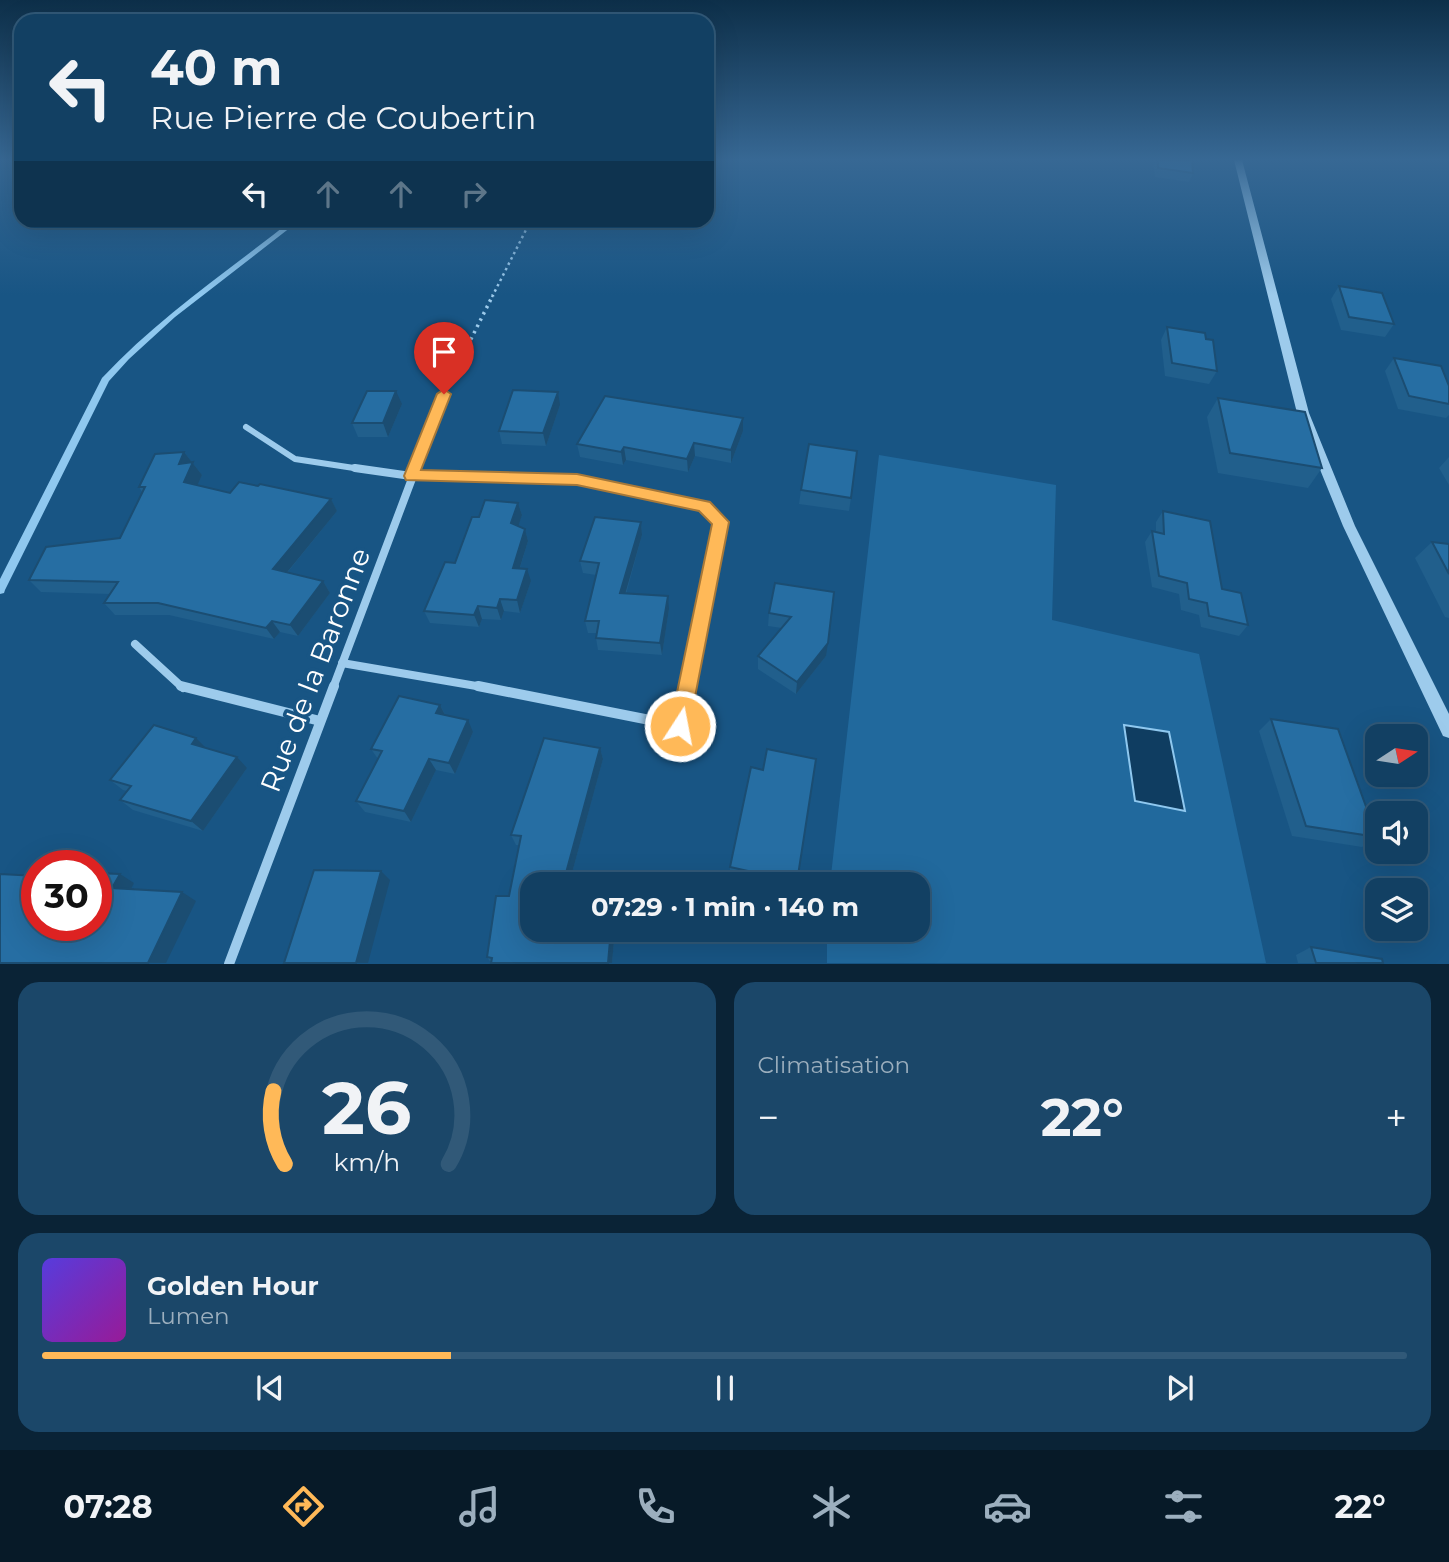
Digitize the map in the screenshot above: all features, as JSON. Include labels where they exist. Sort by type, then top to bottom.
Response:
[{"type":"street","points":[[1250,205],[1303,412],[1349,526],[1449,731]]},
{"type":"street","name":"Rue de la Baronne","points":[[229,964],[444,394]]},
{"type":"street","points":[[246,427],[295,459],[411,476],[577,480],[705,506],[721,522],[680,726],[547,698],[342,663]]},
{"type":"street","points":[[135,644],[183,688],[320,721]]},
{"type":"path","points":[[444,394],[527,228]]},
{"type":"shaded area","points":[[879,455],[1056,485],[1052,620],[1199,654],[1266,963],[827,963],[827,942],[930,942],[930,872],[831,872]]},
{"type":"shaded area","points":[[1124,725],[1169,732],[1185,811],[1135,801]]},
{"type":"building","points":[[1339,286],[1382,293],[1394,324],[1349,317]]},
{"type":"building","points":[[1167,327],[1205,333],[1206,339],[1213,340],[1217,371],[1172,363]]},
{"type":"building","points":[[1394,358],[1441,366],[1449,386],[1449,404],[1409,396]]},
{"type":"building","points":[[513,390],[558,392],[543,433],[499,431]]},
{"type":"building","points":[[367,391],[396,391],[383,423],[352,423]]},
{"type":"building","points":[[605,396],[743,418],[731,450],[694,443],[687,459],[624,447],[621,452],[577,444]]},
{"type":"building","points":[[1218,398],[1305,412],[1322,468],[1230,453]]},
{"type":"building","points":[[809,444],[857,451],[851,498],[801,490]]},
{"type":"building","points":[[184,452],[179,464],[193,462],[184,482],[230,493],[239,482],[258,486],[260,484],[331,499],[273,569],[323,581],[290,625],[272,621],[266,628],[158,603],[104,603],[118,582],[29,580],[46,547],[120,538],[145,487],[139,487],[155,454]]},
{"type":"building","points":[[485,500],[518,503],[511,523],[525,529],[513,568],[527,569],[517,600],[500,599],[497,608],[478,606],[474,615],[424,611],[445,562],[455,563],[472,517],[479,517]]},
{"type":"building","points":[[1163,511],[1210,521],[1222,589],[1241,593],[1248,625],[1209,616],[1207,603],[1189,599],[1187,583],[1159,576],[1152,531],[1164,534]]},
{"type":"building","points":[[595,517],[641,522],[620,593],[668,596],[660,643],[596,638],[599,621],[585,621],[599,563],[580,561]]},
{"type":"building","points":[[1432,542],[1449,544],[1449,574]]},
{"type":"building","points":[[775,583],[834,592],[828,643],[797,682],[758,656],[791,617],[769,613]]},
{"type":"building","points":[[399,696],[440,705],[436,713],[468,720],[449,763],[429,759],[404,811],[356,801],[382,751],[371,749]]},
{"type":"building","points":[[1271,719],[1338,729],[1365,804],[1365,835],[1306,826]]},
{"type":"building","points":[[154,725],[196,738],[192,744],[237,757],[191,821],[120,800],[131,786],[110,780]]},
{"type":"building","points":[[544,738],[600,748],[566,872],[520,872],[520,942],[610,942],[608,963],[491,963],[492,958],[487,957],[496,896],[509,896],[521,836],[511,835]]},
{"type":"building","points":[[767,749],[816,759],[799,872],[752,872],[730,867],[751,767],[763,770]]},
{"type":"building","points":[[314,870],[381,871],[356,963],[284,963]]},
{"type":"building","points":[[0,874],[21,875],[21,941],[112,941],[112,888],[182,892],[148,963],[0,963]]},
{"type":"building","points":[[112,874],[120,874],[112,888]]},
{"type":"building","points":[[1311,947],[1382,959],[1383,963],[1316,963]]},
{"type":"waterway","points":[[0,590],[105,380],[126,357],[173,315],[287,228]]},
{"type":"route","points":[[444,394],[411,476],[577,480],[705,506],[721,522],[680,726]]}]
